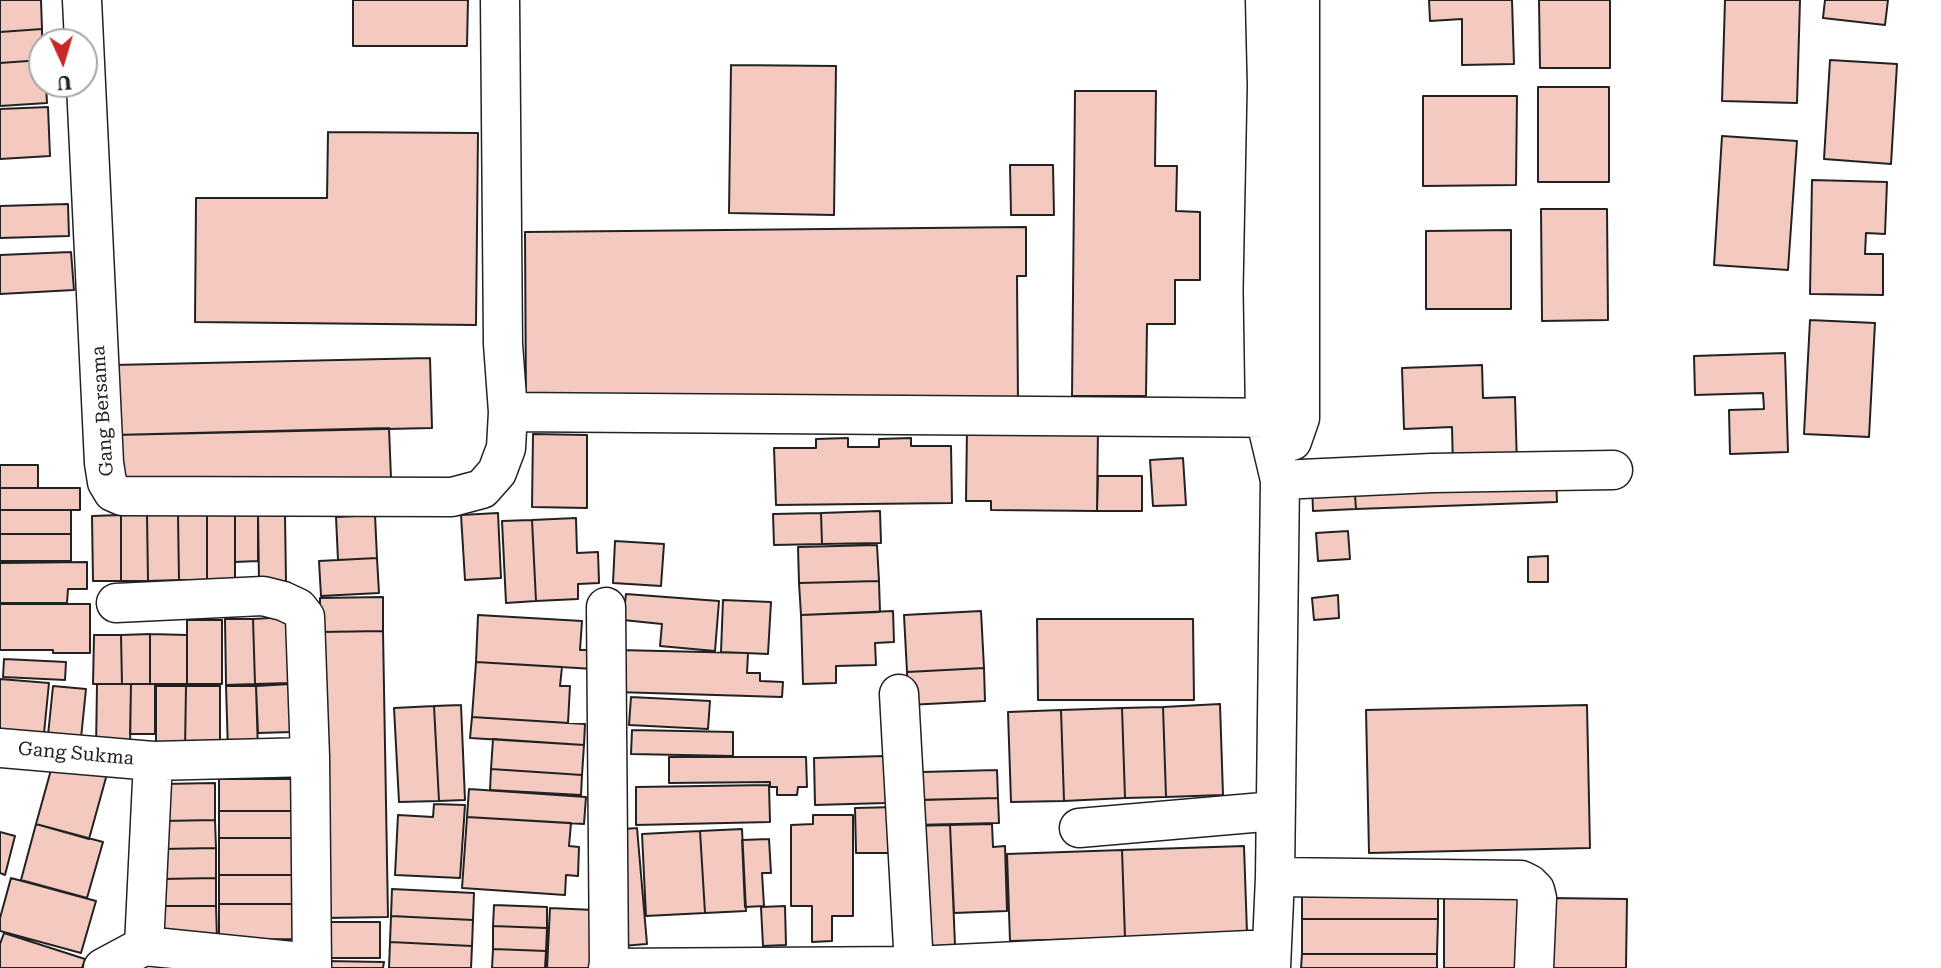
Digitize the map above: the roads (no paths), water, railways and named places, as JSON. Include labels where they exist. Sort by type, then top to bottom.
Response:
[{"type":"street","name":"Gang Bersama","points":[[82,0],[104,463],[107,482],[113,492],[122,496],[452,497],[482,489],[497,472],[506,448],[508,412]]},
{"type":"street","points":[[500,0],[503,344],[508,412],[1282,418]]},
{"type":"street","points":[[1265,0],[1283,85]]},
{"type":"street","points":[[606,607],[609,967],[914,966],[1271,959],[1275,877],[1282,418],[1283,85],[1300,0]]},
{"type":"street","points":[[1280,480],[1612,470]]},
{"type":"street","points":[[103,968],[144,946],[312,965],[310,757],[305,617],[298,608],[262,596],[116,603]]},
{"type":"street","points":[[899,694],[914,966]]},
{"type":"street","name":"Gang Sukma","points":[[0,748],[153,761],[310,757]]},
{"type":"street","points":[[144,946],[153,761]]},
{"type":"street","points":[[1079,828],[1275,811]]},
{"type":"street","points":[[1275,877],[1521,880],[1535,890],[1537,898],[1534,968]]}]
